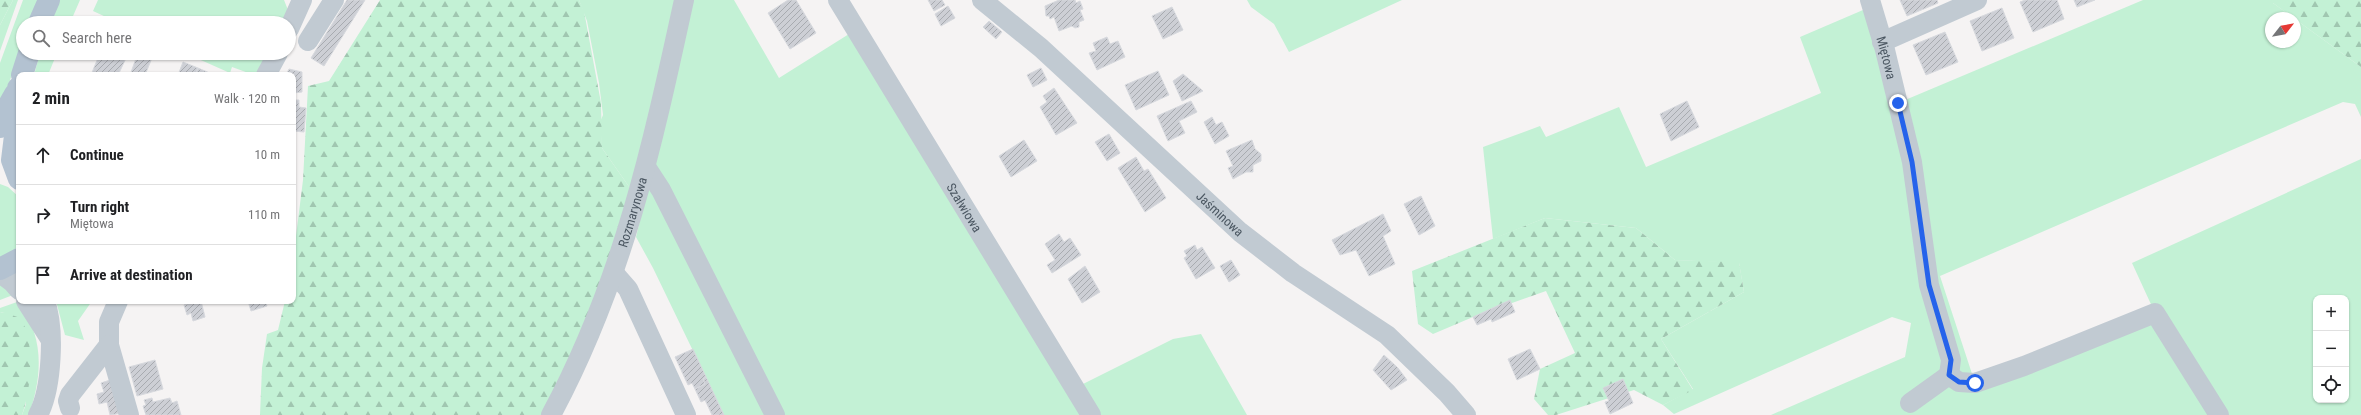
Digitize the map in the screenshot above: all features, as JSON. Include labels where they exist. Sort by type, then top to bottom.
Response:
[{"type":"main road","points":[[42,16],[49,0]]},
{"type":"main road","points":[[23,72],[27,60]]},
{"type":"main road","points":[[0,128],[5,112],[16,91]]},
{"type":"main road","points":[[16,125],[12,160],[16,171]]},
{"type":"main road","points":[[0,173],[16,182]]},
{"type":"main road","points":[[0,269],[16,261]]},
{"type":"street","points":[[295,16],[302,0]]},
{"type":"street","points":[[308,41],[334,0]]},
{"type":"street","name":"Rozmarynowa","points":[[551,415],[584,349],[614,273],[646,167],[684,0]]},
{"type":"street","name":"Szałwiowa","points":[[838,0],[1091,415]]},
{"type":"street","name":"Jaśminowa","points":[[982,0],[1041,48],[1240,232],[1292,273],[1387,334],[1447,393],[1466,415]]},
{"type":"street","points":[[1882,42],[1978,0]]},
{"type":"street","name":"Miętowa","points":[[1870,2],[1882,42],[1912,162],[1929,285],[1951,360],[1949,375]]},
{"type":"street","points":[[268,72],[274,60]]},
{"type":"street","points":[[646,167],[660,190],[775,415]]},
{"type":"street","points":[[0,273],[16,287]]},
{"type":"street","points":[[614,273],[628,289],[686,415]]},
{"type":"street","points":[[28,304],[49,337]]},
{"type":"street","points":[[38,415],[47,393],[51,364],[48,310],[46,304]]},
{"type":"street","points":[[114,308],[108,322],[109,345],[129,415]]},
{"type":"street","points":[[1910,403],[1949,375],[1959,382],[1975,383],[2024,366],[2047,355],[2155,313],[2219,415]]},
{"type":"street","points":[[70,408],[68,401],[70,395],[109,345]]},
{"type":"green space","points":[[0,0],[13,0],[0,25]]},
{"type":"green space","points":[[13,0],[18,0],[0,51],[0,25]]},
{"type":"green space","points":[[23,0],[38,0],[32,16],[17,16]]},
{"type":"green space","points":[[59,0],[80,0],[73,16],[53,16]]},
{"type":"green space","points":[[98,0],[284,0],[288,10],[285,16],[104,16],[93,11]]},
{"type":"green space","points":[[380,0],[579,0],[584,11],[601,103],[602,148],[632,191],[613,259],[545,415],[260,415],[262,368],[267,334],[278,330],[284,304],[296,304],[296,236],[303,180],[308,86],[329,81]]},
{"type":"green space","points":[[579,0],[678,0],[632,191],[602,148],[600,122],[603,115],[599,83],[587,21]]},
{"type":"green space","points":[[693,0],[734,0],[779,78],[849,34],[1075,388],[1173,339],[1201,334],[1247,415],[724,415],[653,268],[636,237]]},
{"type":"green space","points":[[1247,0],[1402,0],[1289,52],[1274,24],[1251,7]]},
{"type":"green space","points":[[2143,0],[2273,0],[2273,3],[2286,12],[2265,12],[2265,48],[2301,48],[2301,23],[2361,67],[2361,117],[2355,104],[2343,102],[1940,276],[1975,383],[2155,313],[2132,263],[2361,159],[2361,415],[1771,415],[1905,357],[1911,323],[1892,317],[1674,414],[1663,405],[1693,389],[1661,339],[1744,292],[1739,263],[1675,260],[1636,228],[1545,218],[1493,239],[1483,147],[1540,126],[1546,137],[1619,107],[1646,167],[1821,93],[1800,37],[1870,7],[1898,103]]},
{"type":"green space","points":[[2273,0],[2361,0],[2361,67],[2301,23],[2301,12],[2285,12],[2273,3]]},
{"type":"green space","points":[[16,19],[16,60],[0,112],[0,63]]},
{"type":"green space","points":[[38,60],[54,60],[49,72],[35,72]]},
{"type":"green space","points":[[201,60],[265,60],[263,66],[257,72],[246,72],[232,67],[230,72]]},
{"type":"green space","points":[[0,184],[8,187],[16,194],[16,248],[0,258]]},
{"type":"green space","points":[[1545,218],[1636,228],[1675,260],[1739,262],[1744,292],[1661,339],[1693,390],[1663,405],[1634,390],[1556,415],[1548,415],[1534,399],[1540,369],[1575,353],[1546,291],[1473,317],[1433,334],[1418,324],[1412,271]]},
{"type":"green space","points":[[0,280],[13,295],[0,300]]},
{"type":"green space","points":[[16,302],[16,304],[18,304],[34,332],[37,342],[39,363],[37,384],[29,415],[22,415],[26,404],[4,312],[0,313],[0,308]]},
{"type":"green space","points":[[57,304],[90,304],[78,321],[84,340],[65,335]]},
{"type":"green space","points":[[4,312],[20,318],[25,327],[28,339],[30,352],[30,379],[22,415],[0,415],[0,313]]},
{"type":"building","points":[[347,0],[365,0],[324,66],[311,58]]},
{"type":"building","points":[[788,0],[796,0],[816,33],[790,49],[768,13]]},
{"type":"building","points":[[928,0],[942,0],[945,5],[934,11]]},
{"type":"building","points":[[1059,0],[1075,0],[1076,3],[1080,1],[1083,9],[1080,10],[1084,20],[1079,22],[1079,27],[1075,28],[1072,26],[1059,31],[1054,17],[1050,19],[1049,16],[1046,16],[1045,6]]},
{"type":"building","points":[[1900,0],[1937,0],[1938,3],[1907,16]]},
{"type":"building","points":[[2025,0],[2057,0],[2064,19],[2033,32],[2020,2]]},
{"type":"building","points":[[2074,0],[2095,0],[2077,7]]},
{"type":"building","points":[[948,6],[955,18],[941,26],[935,14]]},
{"type":"building","points":[[1172,7],[1183,30],[1163,39],[1152,16]]},
{"type":"building","points":[[2002,8],[2014,38],[1982,51],[1970,21]]},
{"type":"building","points":[[989,21],[1002,32],[996,39],[983,27]]},
{"type":"building","points":[[1945,32],[1958,62],[1926,75],[1913,45]]},
{"type":"building","points":[[1107,37],[1110,44],[1118,41],[1125,57],[1097,70],[1089,53],[1096,51],[1093,43]]},
{"type":"building","points":[[97,60],[125,60],[119,72],[92,72]]},
{"type":"building","points":[[135,60],[151,60],[146,72],[131,72]]},
{"type":"building","points":[[183,62],[198,68],[196,72],[179,72]]},
{"type":"building","points":[[198,68],[207,72],[196,72]]},
{"type":"building","points":[[1041,68],[1047,80],[1033,87],[1027,75]]},
{"type":"building","points":[[289,69],[302,72],[302,92],[296,93],[296,72],[288,72]]},
{"type":"building","points":[[1158,71],[1169,95],[1136,110],[1125,85]]},
{"type":"building","points":[[1183,74],[1203,91],[1182,101],[1173,81]]},
{"type":"building","points":[[1054,88],[1077,123],[1056,135],[1040,107],[1047,102],[1043,96]]},
{"type":"building","points":[[296,100],[299,100],[299,107],[306,108],[304,132],[296,131]]},
{"type":"building","points":[[1191,101],[1197,112],[1179,121],[1185,133],[1168,141],[1157,116]]},
{"type":"building","points":[[1687,101],[1699,127],[1671,141],[1660,114]]},
{"type":"building","points":[[1212,117],[1216,125],[1222,122],[1229,136],[1215,144],[1204,122]]},
{"type":"building","points":[[1109,134],[1120,153],[1107,161],[1095,142]]},
{"type":"building","points":[[1024,140],[1037,161],[1011,177],[999,156]]},
{"type":"building","points":[[1252,140],[1255,149],[1261,154],[1261,161],[1253,165],[1253,172],[1246,172],[1233,179],[1228,168],[1233,166],[1226,151]]},
{"type":"building","points":[[1136,157],[1144,171],[1148,169],[1166,198],[1145,212],[1118,168]]},
{"type":"building","points":[[1421,196],[1435,226],[1419,235],[1404,204]]},
{"type":"building","points":[[1383,214],[1391,231],[1383,236],[1395,264],[1369,276],[1356,250],[1340,255],[1332,240]]},
{"type":"building","points":[[1059,234],[1064,242],[1070,238],[1081,255],[1052,273],[1047,265],[1055,260],[1045,244]]},
{"type":"building","points":[[1195,245],[1197,250],[1202,247],[1215,268],[1196,279],[1184,258],[1187,256],[1184,251]]},
{"type":"building","points":[[1231,260],[1240,275],[1229,282],[1220,266]]},
{"type":"building","points":[[1085,266],[1100,292],[1082,303],[1068,279]]},
{"type":"building","points":[[1510,300],[1515,312],[1492,322],[1491,319],[1477,325],[1473,317]]},
{"type":"building","points":[[202,304],[205,317],[193,321],[191,313],[187,315],[184,305]]},
{"type":"building","points":[[249,304],[266,304],[267,306],[251,311]]},
{"type":"building","points":[[693,349],[706,377],[703,379],[705,384],[695,389],[692,383],[688,385],[675,357]]},
{"type":"building","points":[[1530,349],[1540,369],[1517,380],[1508,359]]},
{"type":"building","points":[[1384,355],[1398,368],[1407,380],[1391,390],[1373,370]]},
{"type":"building","points":[[155,360],[163,389],[137,396],[129,367]]},
{"type":"building","points":[[706,377],[724,415],[712,415],[705,400],[701,402],[695,389],[705,384],[703,379]]},
{"type":"building","points":[[113,379],[123,413],[110,415],[107,402],[99,404],[97,394],[104,392],[101,383]]},
{"type":"building","points":[[1623,379],[1633,403],[1610,414],[1605,402],[1609,401],[1603,388]]},
{"type":"building","points":[[152,398],[153,402],[170,398],[172,403],[177,401],[181,415],[146,415],[143,406],[146,405],[144,400]]},
{"type":"route","points":[[1898,103],[1912,162],[1929,285],[1951,360],[1949,375],[1959,382],[1975,383]]}]
